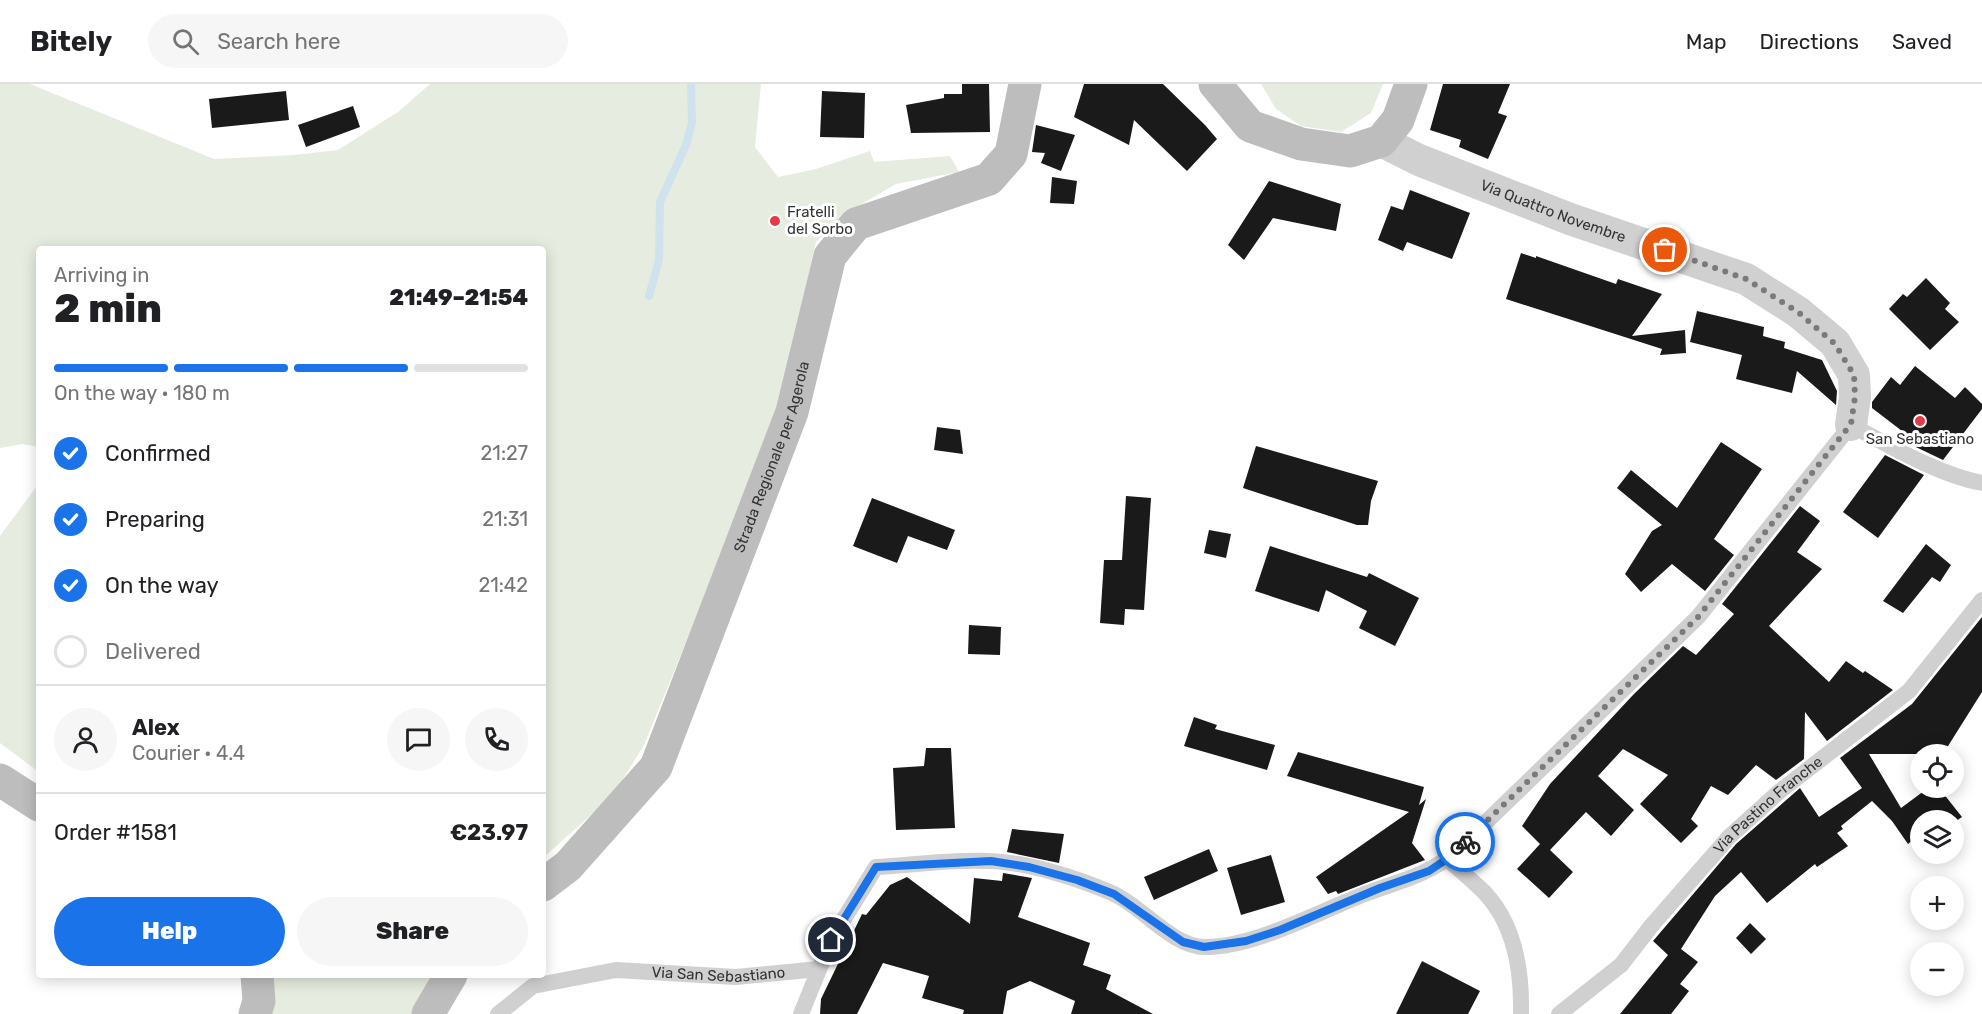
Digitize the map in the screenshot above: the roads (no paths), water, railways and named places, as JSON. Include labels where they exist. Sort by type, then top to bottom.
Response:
[{"type":"main road","name":"Strada Regionale per Agerola","points":[[546,883],[568,866],[656,768],[792,412],[830,256],[856,224],[989,179],[1011,154],[1025,84]]},
{"type":"main road","points":[[1215,84],[1250,126],[1301,144],[1350,151],[1381,141],[1398,120],[1411,84]]},
{"type":"main road","points":[[0,780],[36,803]]},
{"type":"main road","points":[[255,1014],[259,1001],[257,978]]},
{"type":"main road","points":[[428,1014],[449,978]]},
{"type":"street","name":"Via Quattro Novembre","points":[[1381,141],[1419,160],[1570,219],[1746,279],[1798,312],[1835,344],[1854,375],[1855,397],[1851,424]]},
{"type":"lane","points":[[801,1014],[831,940],[876,867],[991,861],[1029,867],[1077,880],[1114,894],[1183,942],[1204,947],[1246,941],[1280,930],[1370,892],[1429,871],[1447,859],[1698,617],[1851,424],[1889,445],[1963,479],[1982,483]]},
{"type":"lane","name":"Via Pastino Franche","points":[[1558,1014],[1621,965],[1652,925],[1737,830],[1780,791],[1909,691],[1982,600]]},
{"type":"lane","points":[[1447,859],[1486,895],[1509,931],[1516,954],[1521,1014]]},
{"type":"lane","name":"Via San Sebastiano","points":[[498,1014],[533,986],[616,970],[736,977],[819,969]]},
{"type":"waterway","points":[[649,296],[659,260],[660,202],[686,145],[692,123],[691,84]]},
{"type":"place","name":"Fratelli del Sorbo","points":[[775,221]]},
{"type":"place","name":"San Sebastiano","points":[[1920,421]]}]
